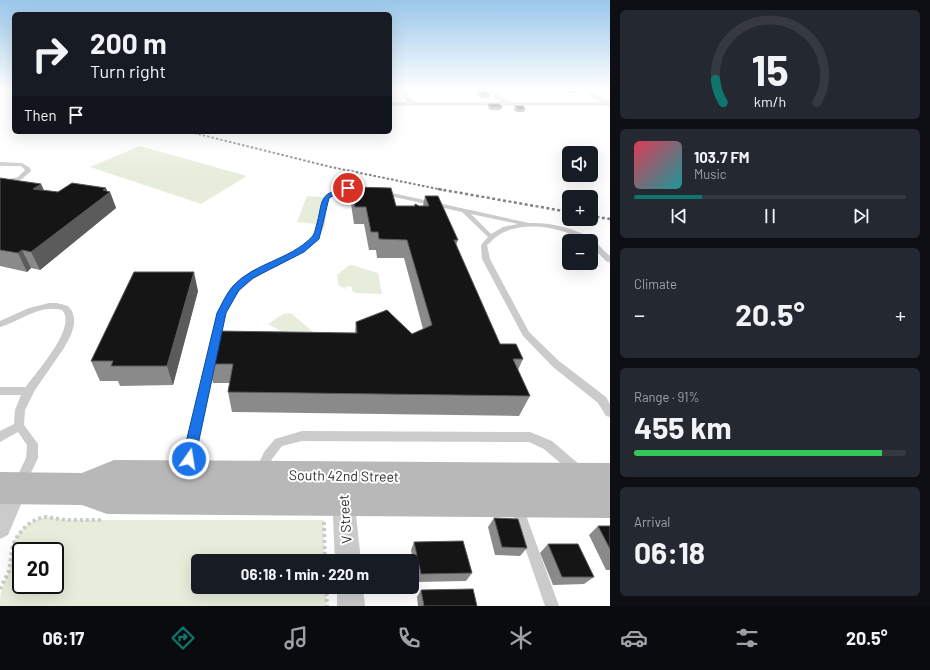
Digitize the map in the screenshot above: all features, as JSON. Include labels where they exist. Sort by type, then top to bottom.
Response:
[{"type":"street","name":"South 42nd Street","points":[[9,488],[82,489],[107,498],[260,475],[336,498]]},
{"type":"street","name":"South 42nd Street","points":[[182,486],[336,498],[510,488],[603,486]]},
{"type":"street","points":[[0,527],[9,488]]},
{"type":"street","name":"V Street","points":[[336,498],[347,554]]},
{"type":"street","points":[[350,594],[351,606]]},
{"type":"lane","points":[[0,164],[26,166],[28,171],[20,178],[0,183]]},
{"type":"lane","points":[[182,486],[222,313],[236,289],[250,276],[302,250],[316,237],[323,214],[323,205],[327,197],[335,191],[348,188],[371,191],[566,231],[573,234]]},
{"type":"lane","points":[[461,210],[473,218],[490,236]]},
{"type":"lane","points":[[527,224],[512,227],[490,236],[484,245],[486,259],[526,334],[556,364],[606,400],[610,413]]},
{"type":"lane","points":[[598,249],[610,260]]},
{"type":"lane","points":[[0,324],[45,306],[60,306],[68,311],[70,324],[65,336],[20,410],[19,426],[34,444],[32,458],[9,488]]},
{"type":"lane","points":[[0,391],[30,392]]},
{"type":"lane","points":[[0,437],[19,426]]},
{"type":"lane","points":[[260,475],[268,456],[279,442],[302,436],[530,437],[548,445],[603,486]]},
{"type":"lane","points":[[510,488],[552,606]]},
{"type":"path","points":[[327,554],[336,498]]},
{"type":"path","points":[[0,589],[8,571],[13,545],[18,534],[37,519],[46,517],[66,520]]},
{"type":"path","points":[[326,594],[327,606]]},
{"type":"green space","points":[[140,146],[247,176],[201,204],[90,167]]},
{"type":"green space","points":[[307,196],[323,197],[317,224],[297,222]]},
{"type":"green space","points":[[352,265],[378,273],[382,294],[356,293],[352,291],[352,287],[346,286],[346,289],[338,285],[337,275],[348,266]]},
{"type":"green space","points":[[290,313],[318,336],[292,337],[268,324],[283,314]]},
{"type":"green space","points":[[46,517],[66,520],[324,520],[325,554],[191,554],[191,594],[326,594],[327,606],[0,606],[1,591],[9,571],[12,549],[12,594],[64,594],[64,542],[15,542],[21,531],[35,521]]},
{"type":"building","points":[[0,178],[41,184],[33,189],[58,192],[72,183],[106,188],[103,190],[110,192],[31,252],[22,250],[18,253],[0,250]]},
{"type":"building","points":[[352,187],[391,188],[396,206],[415,206],[415,204],[419,206],[429,206],[425,196],[438,196],[458,240],[454,240],[500,344],[516,344],[523,359],[513,359],[530,396],[228,392],[233,364],[208,364],[216,331],[357,333],[356,322],[387,310],[412,334],[432,325],[407,240],[379,239],[378,232],[371,232],[366,207],[355,207]]},
{"type":"building","points":[[134,272],[194,272],[167,366],[111,366],[113,361],[91,361]]},
{"type":"building","points":[[494,518],[518,519],[527,548],[502,547]]},
{"type":"building","points":[[598,526],[610,526],[610,549]]},
{"type":"building","points":[[463,541],[472,573],[421,574],[419,554],[417,554],[414,542]]},
{"type":"building","points":[[548,544],[578,544],[594,577],[562,577]]},
{"type":"building","points":[[473,589],[477,606],[424,606],[421,590]]},
{"type":"railway","points":[[198,134],[331,167],[439,189]]},
{"type":"railway","points":[[439,189],[562,211]]},
{"type":"railway","points":[[439,189],[443,190]]},
{"type":"railway","points":[[598,217],[610,219]]},
{"type":"route","points":[[189,459],[222,313],[236,289],[250,276],[302,250],[316,237],[323,214],[323,205],[327,197],[335,191],[348,188]]}]
